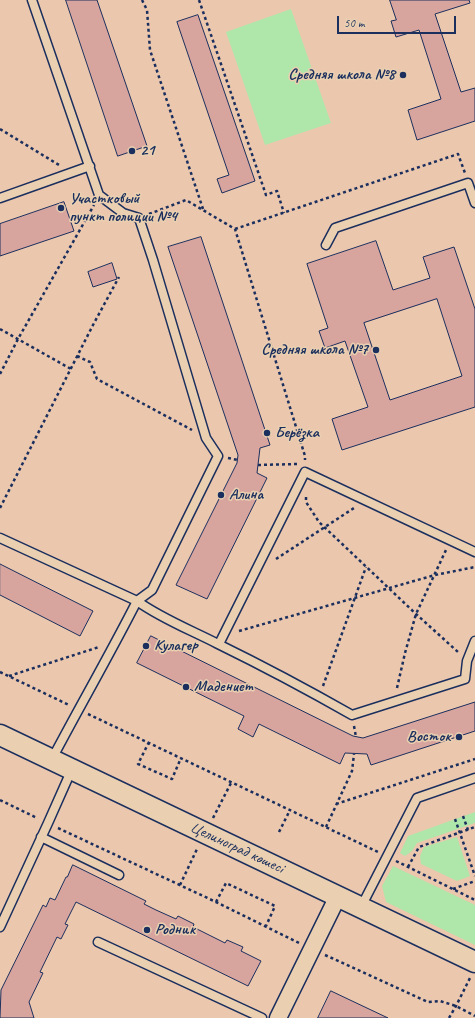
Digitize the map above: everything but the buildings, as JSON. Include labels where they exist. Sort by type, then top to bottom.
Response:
[{"type":"street","name":"Целиноград көшесі","points":[[0,735],[361,907],[472,970]]},
{"type":"street","points":[[278,1018],[338,896]]},
{"type":"lane","points":[[32,0],[99,195],[123,212],[139,218],[206,438],[218,456],[152,590],[137,601],[51,760]]},
{"type":"lane","points":[[0,198],[90,166]]},
{"type":"lane","points":[[326,245],[335,228],[468,183],[475,204]]},
{"type":"lane","points":[[219,644],[305,468],[366,500],[475,552]]},
{"type":"lane","points":[[0,538],[137,601],[151,611],[320,696],[352,715],[466,679],[467,661],[475,641]]},
{"type":"lane","points":[[0,927],[72,770]]},
{"type":"lane","points":[[361,907],[417,798],[475,778]]},
{"type":"lane","points":[[41,837],[119,875]]},
{"type":"lane","points":[[98,942],[262,1018]]},
{"type":"path","points":[[142,0],[147,10],[150,50],[203,210]]},
{"type":"path","points":[[200,0],[266,195],[277,191],[284,213]]},
{"type":"path","points":[[0,129],[71,173]]},
{"type":"path","points":[[236,229],[458,154],[468,183]]},
{"type":"path","points":[[0,374],[99,195]]},
{"type":"path","points":[[139,218],[186,200],[236,229],[305,456],[306,502],[324,527],[467,661]]},
{"type":"path","points":[[0,508],[119,277]]},
{"type":"path","points":[[0,329],[71,369]]},
{"type":"path","points":[[77,356],[90,362],[97,379],[206,438]]},
{"type":"path","points":[[258,465],[305,468]]},
{"type":"path","points":[[255,572],[366,500]]},
{"type":"path","points":[[394,702],[405,653],[416,614],[451,541]]},
{"type":"path","points":[[320,696],[366,567]]},
{"type":"path","points":[[223,636],[435,575],[475,567]]},
{"type":"path","points":[[8,676],[116,642]]},
{"type":"path","points":[[0,672],[387,856],[475,900]]},
{"type":"path","points":[[149,742],[138,764],[172,779],[181,758]]},
{"type":"path","points":[[326,827],[352,771],[354,754]]},
{"type":"path","points":[[336,804],[475,759]]},
{"type":"path","points":[[213,817],[231,783]]},
{"type":"path","points":[[0,800],[312,949],[428,1002],[440,1001],[456,1006],[475,1016]]},
{"type":"path","points":[[279,832],[290,810]]},
{"type":"path","points":[[463,816],[468,830]]},
{"type":"path","points":[[455,819],[475,876]]},
{"type":"path","points":[[408,867],[419,847],[475,827]]},
{"type":"path","points":[[180,885],[198,849]]},
{"type":"path","points":[[453,889],[475,881]]},
{"type":"path","points":[[216,902],[226,883],[240,889],[275,906],[266,926]]},
{"type":"path","points":[[449,1018],[472,970]]},
{"type":"green space","points":[[291,9],[331,123],[265,145],[226,32]]},
{"type":"green space","points":[[475,812],[475,823],[417,843],[412,851],[405,856],[400,853],[408,836]]},
{"type":"green space","points":[[457,837],[470,876],[457,881],[421,864],[420,856],[424,847]]},
{"type":"green space","points":[[393,866],[475,905],[475,945],[386,902],[382,886]]},
{"type":"place","name":"Средняя школа №8","points":[[403,75]]},
{"type":"place","name":"21","points":[[132,151]]},
{"type":"place","name":"Участковый пункт полиции №4","points":[[61,208]]},
{"type":"place","name":"Средняя школа №7","points":[[376,350]]},
{"type":"place","name":"Берёзка","points":[[267,433]]},
{"type":"place","name":"Алина","points":[[221,495]]},
{"type":"place","name":"Кулагер","points":[[146,646]]},
{"type":"place","name":"Мадениет","points":[[186,687]]},
{"type":"place","name":"Восток","points":[[459,737]]},
{"type":"place","name":"Родник","points":[[147,930]]}]
